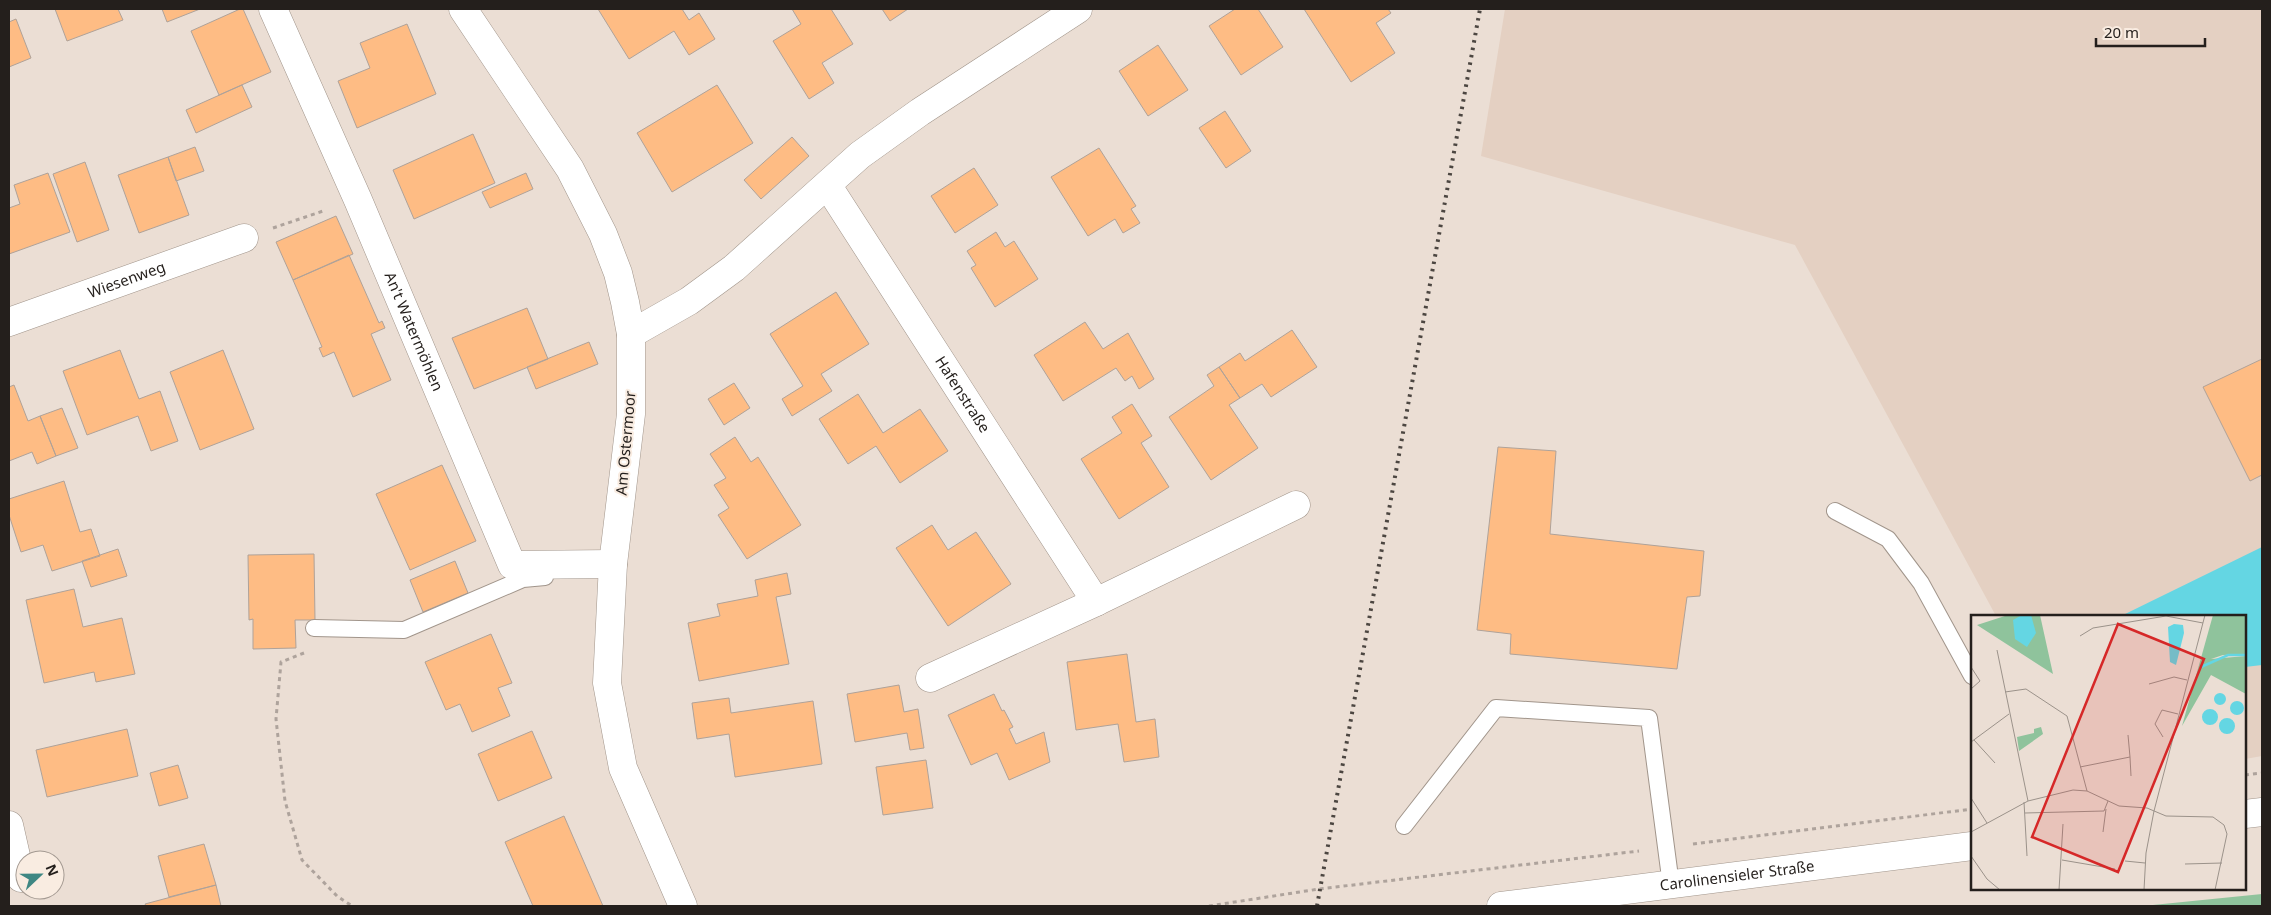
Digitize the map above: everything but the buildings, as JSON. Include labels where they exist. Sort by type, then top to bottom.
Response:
[{"type":"street","name":"An't Watermöhlen","points":[[272,9],[358,200],[512,565],[613,569]]},
{"type":"street","name":"Am Ostermoor","points":[[463,9],[570,169],[589,204],[618,273],[631,334],[631,414],[613,569],[607,683],[623,768],[683,906]]},
{"type":"street","points":[[631,334],[689,301],[734,268],[828,186],[860,155],[920,112],[1078,9]]},
{"type":"street","name":"Hafenstraße","points":[[828,186],[1096,602]]},
{"type":"street","name":"Wiesenweg","points":[[9,322],[244,238]]},
{"type":"street","points":[[930,678],[1096,602],[1296,504]]},
{"type":"street","points":[[2246,814],[2262,812]]},
{"type":"street","points":[[9,825],[15,852]]},
{"type":"street","name":"Carolinensieler Straße","points":[[1501,906],[1971,846]]},
{"type":"lane","points":[[1835,511],[1888,539],[1921,584],[1971,674]]},
{"type":"lane","points":[[314,628],[404,630],[523,579],[613,569]]},
{"type":"lane","points":[[1404,826],[1496,708],[1649,718],[1671,885]]},
{"type":"path","points":[[244,238],[358,200]]},
{"type":"path","points":[[314,628],[304,653],[281,662],[276,719],[285,801],[302,860],[337,896],[352,906]]},
{"type":"path","points":[[2246,775],[2262,773]]},
{"type":"path","points":[[1209,906],[1319,889],[1667,848],[1971,809]]},
{"type":"shaded area","points":[[1505,9],[2262,9],[2262,756],[2246,759],[2246,615],[1995,615],[1795,245],[1481,156]]},
{"type":"green space","points":[[2262,894],[2262,906],[2143,906]]},
{"type":"water","points":[[2262,547],[2262,665],[2246,667],[2246,615],[2123,615]]},
{"type":"railway","points":[[1317,906],[1480,9]]}]
